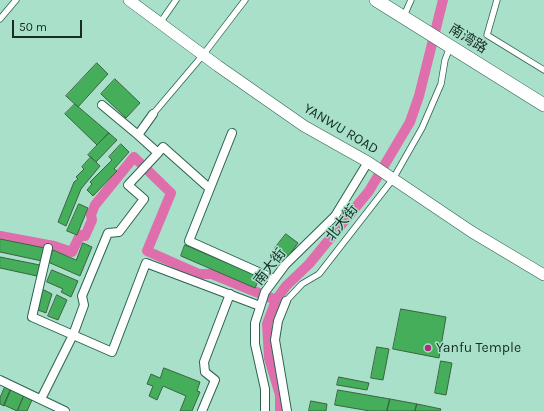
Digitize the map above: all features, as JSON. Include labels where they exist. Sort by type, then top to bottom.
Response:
[{"type":"street","name":"YANWU ROAD","points":[[129,0],[203,55],[304,126],[371,164],[472,232],[544,275]]},
{"type":"street","name":"南湾路","points":[[376,0],[544,105]]},
{"type":"street","points":[[102,105],[158,153]]},
{"type":"street","points":[[138,135],[153,114]]},
{"type":"street","points":[[232,133],[189,241],[274,279]]},
{"type":"street","points":[[41,399],[73,335],[84,305],[82,296],[108,233],[118,232],[144,199],[128,185],[163,147],[209,188]]},
{"type":"street","name":"南大街","points":[[265,411],[265,389],[255,344],[255,323],[262,299],[274,279],[285,265],[335,216],[371,164]]},
{"type":"street","points":[[48,248],[32,317],[112,352],[146,263],[230,294],[262,299]]},
{"type":"street","points":[[202,411],[214,380],[205,372],[204,362],[230,294]]},
{"type":"street","name":"北大街","points":[[286,301],[278,321],[275,340],[288,411]]},
{"type":"street","points":[[0,380],[65,411]]},
{"type":"lane","points":[[0,19],[16,0]]},
{"type":"lane","points":[[160,23],[176,0]]},
{"type":"lane","points":[[153,114],[203,55],[245,0]]},
{"type":"lane","points":[[403,18],[410,0]]},
{"type":"lane","points":[[497,0],[487,34],[544,70]]},
{"type":"lane","name":"北大街","points":[[286,301],[302,284],[319,274],[391,177],[422,128],[441,84],[446,44]]},
{"type":"building","points":[[97,63],[108,74],[78,107],[66,96]]},
{"type":"building","points":[[115,79],[140,103],[126,118],[101,94]]},
{"type":"building","points":[[75,104],[109,133],[97,145],[65,114]]},
{"type":"building","points":[[109,133],[117,140],[96,162],[88,155]]},
{"type":"building","points":[[121,144],[129,152],[114,169],[117,171],[93,196],[87,190],[92,184],[90,182],[112,160],[109,157]]},
{"type":"building","points":[[91,157],[100,166],[81,189],[66,226],[58,222],[74,182],[78,179],[76,177],[84,169],[82,167]]},
{"type":"building","points":[[79,204],[88,208],[77,235],[67,231]]},
{"type":"building","points":[[286,234],[298,243],[288,257],[275,248]]},
{"type":"building","points":[[0,239],[45,248],[42,261],[0,252]]},
{"type":"building","points":[[83,243],[92,247],[80,276],[48,262],[53,250],[76,260]]},
{"type":"building","points":[[185,245],[260,277],[255,288],[181,256]]},
{"type":"building","points":[[0,257],[40,265],[37,276],[0,268]]},
{"type":"building","points":[[52,270],[78,281],[71,297],[61,292],[63,289],[47,282]]},
{"type":"building","points":[[42,289],[52,294],[46,313],[38,310],[40,303],[37,302]]},
{"type":"building","points":[[57,295],[67,300],[58,320],[48,316]]},
{"type":"building","points":[[401,309],[446,317],[439,358],[393,349]]},
{"type":"building","points":[[377,347],[389,349],[383,380],[371,378]]},
{"type":"building","points":[[441,361],[452,363],[446,395],[435,393]]},
{"type":"building","points":[[164,368],[200,382],[197,391],[200,392],[192,411],[180,411],[186,396],[163,386],[157,400],[149,396],[153,386],[147,384],[151,374],[160,378]]},
{"type":"building","points":[[339,377],[369,383],[367,390],[337,385]]},
{"type":"building","points":[[5,387],[11,389],[4,406],[0,404],[0,398]]},
{"type":"building","points":[[11,389],[24,395],[17,411],[4,405]]},
{"type":"building","points":[[338,390],[390,399],[387,411],[370,411],[335,405]]},
{"type":"building","points":[[24,396],[32,400],[27,411],[18,411]]},
{"type":"building","points":[[390,399],[417,404],[415,411],[387,411]]},
{"type":"building","points":[[311,401],[327,404],[326,411],[309,411]]},
{"type":"building","points":[[417,404],[441,409],[440,411],[415,411]]},
{"type":"waterway","points":[[280,411],[280,395],[269,358],[267,324],[276,300],[286,286],[309,264],[369,191],[410,122],[419,96],[443,0]]},
{"type":"waterway","points":[[0,236],[54,246],[72,252],[80,235],[85,236],[92,220],[91,215],[95,205],[134,157],[171,193],[147,251],[199,274],[212,274],[276,300]]},
{"type":"place","name":"Yanfu Temple","points":[[428,348]]}]
